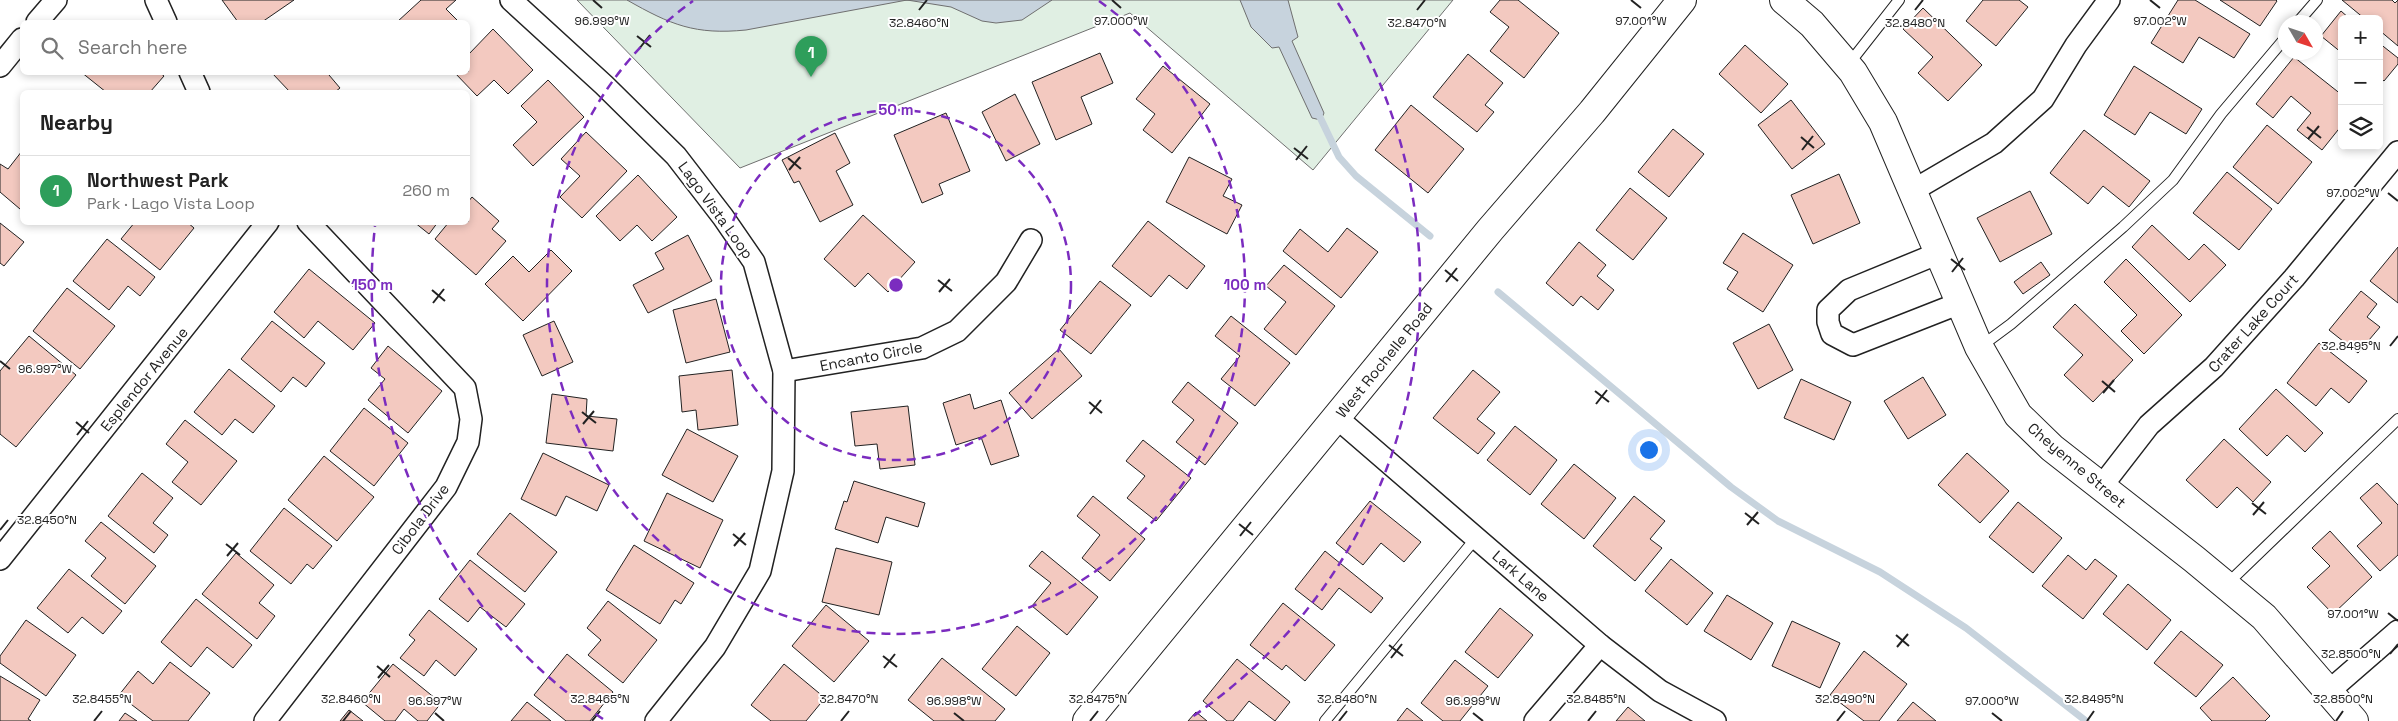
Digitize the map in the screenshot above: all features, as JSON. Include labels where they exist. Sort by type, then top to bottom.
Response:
[{"type":"street","points":[[39,20],[56,0]]},
{"type":"street","points":[[156,0],[165,20]]},
{"type":"street","name":"Lago Vista Loop","points":[[511,0],[604,85],[676,156],[723,217],[754,262],[784,371],[783,471],[760,571],[715,647],[656,721]]},
{"type":"street","name":"West Rochelle Road","points":[[1087,721],[1682,0]]},
{"type":"street","name":"Cheyenne Street","points":[[1784,0],[1812,24],[1847,66],[1883,122],[1979,347],[2018,415],[2052,448],[2264,617],[2354,721]]},
{"type":"street","points":[[1912,190],[1994,143],[2043,99],[2076,45],[2109,0]]},
{"type":"street","points":[[0,66],[20,41]]},
{"type":"street","points":[[192,75],[199,90]]},
{"type":"street","name":"Crater Lake Court","points":[[2101,487],[2149,425],[2214,367],[2233,347],[2294,278],[2398,152]]},
{"type":"street","name":"Esplendor Avenue","points":[[0,559],[266,225]]},
{"type":"street","name":"Cibola Drive","points":[[265,721],[446,487],[468,442],[471,419],[465,388],[311,225]]},
{"type":"street","name":"Encanto Circle","points":[[784,371],[922,348],[957,331],[1006,282],[1031,240]]},
{"type":"street","points":[[1939,253],[1849,290],[1828,310],[1828,322],[1832,334],[1853,345],[1960,303]]},
{"type":"street","name":"Lark Lane","points":[[1337,418],[1600,645],[1660,691],[1715,721]]},
{"type":"street","points":[[2329,692],[2398,631]]},
{"type":"street","points":[[1535,721],[1600,645]]},
{"type":"lane","points":[[1847,66],[1899,0]]},
{"type":"lane","points":[[2304,15],[2317,0]]},
{"type":"lane","points":[[1979,347],[2011,324],[2123,227],[2173,180],[2221,114],[2278,46]]},
{"type":"lane","points":[[2226,585],[2398,419]]},
{"type":"lane","points":[[1325,721],[1476,538]]},
{"type":"green space","points":[[577,0],[1453,0],[1313,170],[1130,13],[740,168]]},
{"type":"shaded area","points":[[627,0],[907,0],[746,30],[712,31],[671,22]]},
{"type":"shaded area","points":[[907,0],[1052,0],[1022,20],[996,23],[982,21],[951,7]]},
{"type":"shaded area","points":[[1240,0],[1288,0],[1298,37],[1292,41],[1324,113],[1321,120],[1312,118],[1279,47],[1272,48],[1251,27]]},
{"type":"building","points":[[222,0],[294,0],[265,20],[237,20]]},
{"type":"building","points":[[421,0],[456,0],[446,9],[457,20],[399,20]]},
{"type":"building","points":[[1500,0],[1518,0],[1559,33],[1524,78],[1490,51],[1509,27],[1490,12]]},
{"type":"building","points":[[1983,0],[2019,0],[2028,7],[1996,46],[1966,21]]},
{"type":"building","points":[[2178,0],[2195,0],[2250,34],[2234,58],[2199,37],[2183,63],[2151,43]]},
{"type":"building","points":[[2220,0],[2276,0],[2277,1],[2260,26]]},
{"type":"building","points":[[2342,0],[2392,0],[2395,3],[2398,0],[2398,46],[2383,33],[2383,15],[2360,15]]},
{"type":"building","points":[[1923,8],[1982,65],[1948,101],[1918,73],[1933,57],[1903,29]]},
{"type":"building","points":[[2341,11],[2346,15],[2338,15],[2338,50],[2323,38],[2323,34]]},
{"type":"building","points":[[493,29],[533,70],[508,94],[494,80],[477,96],[457,75],[470,75],[470,53]]},
{"type":"building","points":[[1745,45],[1788,84],[1761,113],[1719,74]]},
{"type":"building","points":[[2383,46],[2398,58],[2398,64],[2384,81]]},
{"type":"building","points":[[1100,53],[1113,83],[1081,97],[1092,124],[1056,140],[1032,82]]},
{"type":"building","points":[[1468,54],[1503,83],[1485,105],[1494,112],[1477,132],[1433,97]]},
{"type":"building","points":[[2292,60],[2298,60],[2338,92],[2338,130],[2322,150],[2297,130],[2311,113],[2291,96],[2273,118],[2256,104]]},
{"type":"building","points":[[1163,66],[1210,104],[1172,153],[1143,130],[1155,114],[1136,99]]},
{"type":"building","points":[[2134,66],[2202,109],[2186,134],[2150,112],[2135,135],[2104,115]]},
{"type":"building","points":[[85,75],[164,76],[152,90],[104,90]]},
{"type":"building","points":[[274,75],[329,75],[340,88],[338,90],[288,90]]},
{"type":"building","points":[[548,80],[584,117],[533,166],[513,145],[537,122],[521,106]]},
{"type":"building","points":[[1015,94],[1040,144],[1006,161],[982,112]]},
{"type":"building","points":[[1791,100],[1825,144],[1792,169],[1758,125]]},
{"type":"building","points":[[1411,105],[1464,149],[1428,193],[1375,150]]},
{"type":"building","points":[[946,113],[970,171],[939,184],[943,194],[922,203],[894,135]]},
{"type":"building","points":[[2267,125],[2312,162],[2278,204],[2233,167]]},
{"type":"building","points":[[1673,129],[1704,154],[1669,197],[1638,172]]},
{"type":"building","points":[[2084,130],[2150,181],[2129,207],[2103,186],[2088,204],[2050,173]]},
{"type":"building","points":[[586,132],[627,171],[582,218],[560,197],[580,176],[561,159]]},
{"type":"building","points":[[835,133],[850,163],[836,171],[853,205],[820,222],[799,181],[794,183],[782,160]]},
{"type":"building","points":[[20,154],[20,209],[0,192],[0,164],[8,169]]},
{"type":"building","points":[[1189,157],[1232,179],[1223,196],[1242,205],[1227,234],[1166,202]]},
{"type":"building","points":[[2227,172],[2272,209],[2239,250],[2193,213]]},
{"type":"building","points":[[1839,174],[1860,223],[1813,244],[1791,195]]},
{"type":"building","points":[[638,175],[677,217],[652,241],[637,225],[620,241],[596,216]]},
{"type":"building","points":[[1630,188],[1667,218],[1633,260],[1596,230]]},
{"type":"building","points":[[2030,191],[2052,234],[2000,262],[1977,218]]},
{"type":"building","points":[[472,197],[499,221],[492,229],[506,241],[476,275],[435,239],[447,225],[470,225],[470,200]]},
{"type":"building","points":[[863,215],[915,262],[888,292],[868,273],[855,287],[824,259]]},
{"type":"building","points":[[1148,221],[1205,266],[1187,289],[1169,275],[1151,297],[1112,266]]},
{"type":"building","points":[[0,223],[24,242],[4,266],[0,263]]},
{"type":"building","points":[[133,225],[190,225],[194,228],[160,270],[121,239]]},
{"type":"building","points":[[418,225],[436,225],[429,234]]},
{"type":"building","points":[[2152,225],[2189,260],[2204,244],[2226,265],[2190,302],[2132,247]]},
{"type":"building","points":[[1347,228],[1378,252],[1341,298],[1283,251],[1300,229],[1328,252]]},
{"type":"building","points":[[1743,233],[1793,265],[1763,312],[1727,289],[1738,272],[1723,263]]},
{"type":"building","points":[[688,235],[712,281],[648,313],[633,285],[664,269],[655,253]]},
{"type":"building","points":[[107,239],[155,277],[140,296],[128,286],[109,310],[73,281]]},
{"type":"building","points":[[1579,242],[1606,265],[1597,276],[1614,290],[1598,310],[1581,296],[1573,306],[1546,283]]},
{"type":"building","points":[[2398,247],[2398,303],[2370,281]]},
{"type":"building","points":[[551,250],[572,271],[523,321],[485,284],[513,256],[529,272]]},
{"type":"building","points":[[2126,259],[2182,315],[2144,354],[2121,331],[2137,315],[2104,282]]},
{"type":"building","points":[[2041,262],[2050,275],[2023,294],[2014,282]]},
{"type":"building","points":[[1284,265],[1335,306],[1296,355],[1264,329],[1286,302],[1266,286]]},
{"type":"building","points":[[309,269],[375,323],[353,350],[318,321],[304,338],[274,312]]},
{"type":"building","points":[[1100,281],[1131,305],[1091,354],[1060,330]]},
{"type":"building","points":[[67,288],[115,326],[80,369],[33,331]]},
{"type":"building","points":[[2361,291],[2377,304],[2367,317],[2380,327],[2358,353],[2329,330]]},
{"type":"building","points":[[716,299],[730,352],[686,363],[673,310]]},
{"type":"building","points":[[2075,304],[2133,360],[2093,402],[2064,375],[2083,355],[2053,327]]},
{"type":"building","points":[[1231,316],[1290,363],[1255,406],[1221,379],[1240,356],[1215,336]]},
{"type":"building","points":[[272,321],[325,363],[306,387],[293,377],[281,392],[241,359]]},
{"type":"building","points":[[554,321],[573,362],[542,376],[523,335]]},
{"type":"building","points":[[1769,324],[1793,370],[1758,389],[1733,343]]},
{"type":"building","points":[[29,336],[76,375],[16,447],[0,434],[0,371]]},
{"type":"building","points":[[2319,343],[2367,381],[2349,403],[2331,388],[2316,406],[2287,383]]},
{"type":"building","points":[[388,346],[442,391],[408,433],[368,400],[385,379],[371,368]]},
{"type":"building","points":[[1059,349],[1082,376],[1032,419],[1009,393]]},
{"type":"building","points":[[229,369],[275,406],[253,433],[235,419],[222,435],[194,412]]},
{"type":"building","points":[[732,370],[738,425],[698,430],[696,410],[682,412],[679,376]]},
{"type":"building","points":[[1473,370],[1500,392],[1477,419],[1495,433],[1478,454],[1433,418]]},
{"type":"building","points":[[1923,377],[1946,415],[1908,439],[1884,401]]},
{"type":"building","points":[[1801,379],[1851,402],[1834,440],[1784,418]]},
{"type":"building","points":[[1188,382],[1238,423],[1205,465],[1176,442],[1194,420],[1172,402]]},
{"type":"building","points":[[2276,389],[2323,433],[2305,452],[2287,435],[2267,456],[2239,429]]},
{"type":"building","points":[[552,394],[587,399],[586,416],[617,419],[613,451],[546,443]]},
{"type":"building","points":[[970,394],[974,409],[1001,400],[1019,456],[991,465],[981,437],[956,445],[943,403]]},
{"type":"building","points":[[908,406],[915,465],[880,469],[877,444],[855,446],[851,412]]},
{"type":"building","points":[[364,408],[408,443],[374,486],[330,451]]},
{"type":"building","points":[[185,420],[237,461],[201,505],[172,482],[188,462],[166,444]]},
{"type":"building","points":[[1515,426],[1557,460],[1530,495],[1487,460]]},
{"type":"building","points":[[687,429],[738,456],[713,502],[662,475]]},
{"type":"building","points":[[2224,439],[2271,482],[2253,502],[2237,487],[2217,508],[2186,480]]},
{"type":"building","points":[[1143,440],[1191,478],[1156,521],[1127,498],[1145,476],[1126,461]]},
{"type":"building","points":[[543,453],[609,485],[597,511],[566,496],[556,516],[521,499]]},
{"type":"building","points":[[1967,453],[2009,491],[1980,523],[1938,485]]},
{"type":"building","points":[[324,456],[374,497],[337,541],[288,500]]},
{"type":"building","points":[[1574,464],[1616,498],[1584,539],[1541,504]]},
{"type":"building","points":[[142,473],[173,498],[153,523],[168,535],[154,553],[108,516]]},
{"type":"building","points":[[854,481],[925,503],[918,527],[886,517],[878,543],[835,529],[844,501],[847,502]]},
{"type":"building","points":[[2377,483],[2398,505],[2398,555],[2380,571],[2357,546],[2382,523],[2360,498]]},
{"type":"building","points":[[667,493],[723,520],[700,568],[644,541]]},
{"type":"building","points":[[1093,496],[1145,539],[1110,581],[1082,558],[1100,535],[1077,516]]},
{"type":"building","points":[[1634,496],[1665,521],[1650,539],[1662,548],[1635,581],[1593,546]]},
{"type":"building","points":[[1370,501],[1421,542],[1404,562],[1381,543],[1363,565],[1336,543]]},
{"type":"building","points":[[2018,502],[2062,538],[2033,573],[1989,537]]},
{"type":"building","points":[[284,508],[332,546],[313,569],[307,564],[291,584],[250,551]]},
{"type":"building","points":[[510,513],[557,552],[525,592],[477,554]]},
{"type":"building","points":[[101,522],[156,566],[125,604],[91,576],[106,558],[85,541]]},
{"type":"building","points":[[2330,531],[2372,577],[2333,614],[2307,587],[2330,566],[2312,548]]},
{"type":"building","points":[[634,545],[694,583],[681,604],[675,600],[660,624],[606,590]]},
{"type":"building","points":[[836,548],[892,562],[879,615],[822,602]]},
{"type":"building","points":[[1042,551],[1098,597],[1067,635],[1032,606],[1051,583],[1029,566]]},
{"type":"building","points":[[1325,551],[1383,598],[1371,613],[1339,588],[1322,610],[1295,589]]},
{"type":"building","points":[[236,553],[274,585],[259,603],[275,616],[257,639],[202,594]]},
{"type":"building","points":[[2068,555],[2086,570],[2095,559],[2117,576],[2083,619],[2042,586]]},
{"type":"building","points":[[1671,559],[1713,593],[1687,625],[1645,591]]},
{"type":"building","points":[[470,560],[525,604],[506,627],[480,607],[468,622],[439,599]]},
{"type":"building","points":[[69,569],[122,611],[103,634],[82,617],[68,633],[37,608]]},
{"type":"building","points":[[2128,584],[2171,620],[2147,650],[2103,614]]},
{"type":"building","points":[[1727,595],[1773,623],[1751,660],[1704,631]]},
{"type":"building","points":[[196,599],[252,645],[233,668],[207,647],[191,667],[161,642]]},
{"type":"building","points":[[608,601],[657,640],[623,683],[588,655],[601,640],[587,628]]},
{"type":"building","points":[[1283,603],[1335,645],[1305,681],[1286,665],[1282,670],[1250,645]]},
{"type":"building","points":[[826,605],[869,641],[834,682],[792,646]]},
{"type":"building","points":[[1500,608],[1533,635],[1498,678],[1465,652]]},
{"type":"building","points":[[429,610],[477,649],[455,676],[436,660],[424,676],[400,658],[415,640],[409,635]]},
{"type":"building","points":[[26,620],[76,655],[46,696],[0,663],[0,656]]},
{"type":"building","points":[[1792,621],[1840,643],[1820,688],[1772,666]]},
{"type":"building","points":[[1017,626],[1050,653],[1016,696],[982,669]]},
{"type":"building","points":[[2181,631],[2223,665],[2196,697],[2154,663]]},
{"type":"building","points":[[1864,651],[1907,684],[1879,721],[1864,721],[1830,695]]},
{"type":"building","points":[[567,654],[613,692],[590,721],[566,721],[534,695]]},
{"type":"building","points":[[942,658],[1005,709],[995,721],[934,721],[908,700]]},
{"type":"building","points":[[1237,659],[1290,702],[1275,721],[1249,701],[1233,721],[1227,721],[1203,701]]},
{"type":"building","points":[[1455,660],[1488,686],[1460,721],[1443,721],[1421,703]]},
{"type":"building","points":[[170,662],[210,693],[188,721],[153,721],[119,695],[138,671],[153,684]]},
{"type":"building","points":[[393,664],[441,703],[427,721],[418,721],[404,709],[395,721],[385,721],[362,702]]},
{"type":"building","points":[[784,664],[825,698],[806,721],[771,721],[751,705]]},
{"type":"building","points":[[0,676],[40,700],[28,719],[31,721],[0,721]]},
{"type":"building","points":[[2233,677],[2270,716],[2265,721],[2212,721],[2200,708]]},
{"type":"building","points":[[527,702],[551,721],[511,721]]},
{"type":"building","points":[[1913,702],[1936,721],[1897,721]]},
{"type":"building","points":[[1628,707],[1645,721],[1616,721]]},
{"type":"building","points":[[1407,708],[1423,721],[1397,721]]},
{"type":"building","points":[[349,710],[363,721],[340,721]]},
{"type":"building","points":[[1196,712],[1207,721],[1188,721]]},
{"type":"building","points":[[125,713],[137,721],[119,721]]},
{"type":"waterway","points":[[1318,113],[1339,157],[1356,176],[1430,236]]},
{"type":"waterway","points":[[1498,292],[1731,487],[1778,521],[1880,572],[1966,628],[2086,721]]},
{"type":"place","name":"Northwest Park","points":[[811,77]]}]
